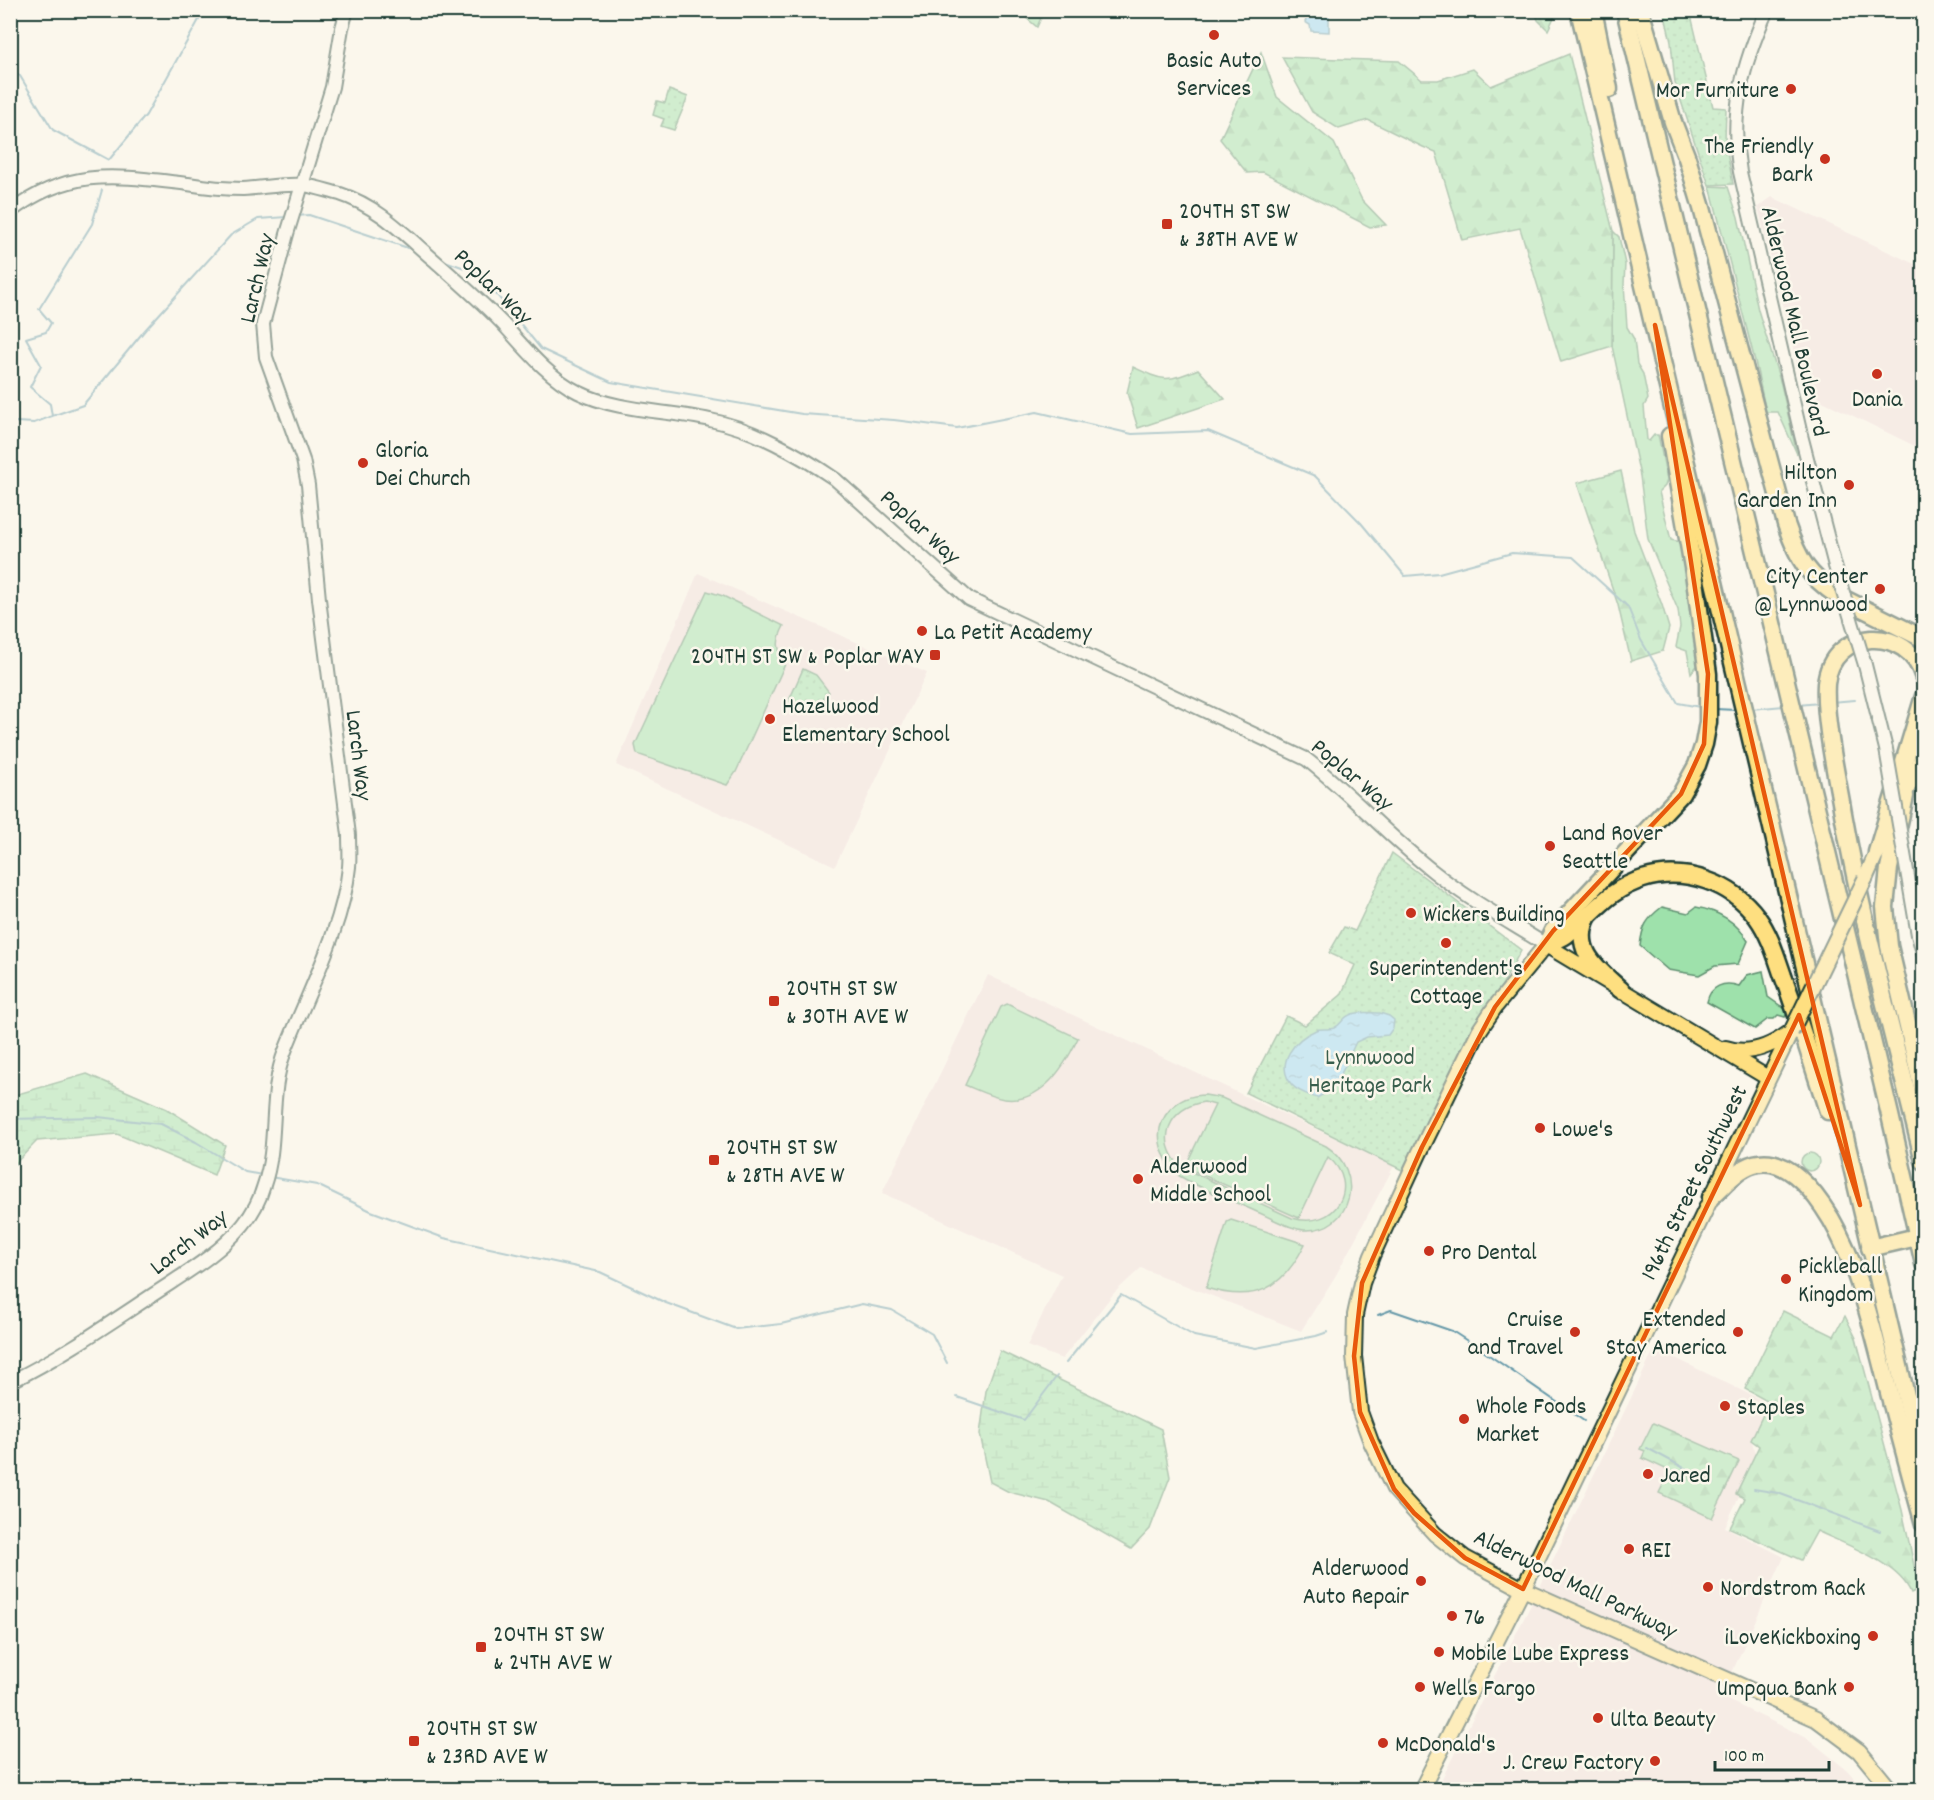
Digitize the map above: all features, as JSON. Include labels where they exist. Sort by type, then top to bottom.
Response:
[{"type":"highway","points":[[1579,10],[1655,325],[1923,1472]]},
{"type":"highway","points":[[1546,945],[1553,931],[1681,794],[1697,765],[1706,733],[1709,704],[1708,674],[1694,573],[1669,433],[1655,325],[1593,10]]},
{"type":"highway","points":[[1625,10],[1890,1115],[1923,1264]]},
{"type":"highway","points":[[1640,10],[1673,122],[1702,208],[1795,551],[1814,577],[1838,597],[1923,639]]},
{"type":"highway","points":[[1923,678],[1918,663],[1901,646],[1887,640],[1867,639],[1852,645],[1837,657],[1828,673],[1826,692],[1851,860],[1923,1161]]},
{"type":"highway","points":[[1877,852],[1923,696]]},
{"type":"highway","points":[[1905,796],[1889,868],[1885,907],[1889,946],[1923,1095]]},
{"type":"highway","points":[[1546,945],[1565,936],[1610,895],[1645,878],[1677,874],[1692,876],[1720,885],[1749,907],[1768,936],[1778,960],[1860,1205]]},
{"type":"highway","points":[[1590,913],[1582,932],[1585,951],[1621,990]]},
{"type":"highway","points":[[1711,1197],[1749,1165],[1768,1163],[1794,1174],[1825,1209],[1842,1242],[1870,1320],[1923,1524]]},
{"type":"highway","points":[[1870,1248],[1917,1237]]},
{"type":"main road","name":"Larch Way","points":[[10,1382],[68,1351],[196,1266],[232,1238],[245,1223],[255,1208],[265,1184],[270,1162],[279,1068],[337,920],[345,889],[349,867],[349,835],[319,599],[308,485],[303,460],[266,357],[263,324],[332,87],[347,10]]},
{"type":"main road","name":"Alderwood Mall Boulevard","points":[[1767,10],[1742,75],[1738,96],[1736,148],[1801,435],[1886,749],[1923,957]]},
{"type":"main road","name":"Poplar Way","points":[[10,212],[52,187],[84,178],[142,178],[219,188],[303,185],[350,198],[388,220],[474,294],[547,370],[565,385],[578,392],[623,406],[711,420],[740,429],[794,453],[835,479],[969,599],[1306,759],[1329,777],[1434,873],[1475,902],[1768,1078]]},
{"type":"main road","name":"196th Street Southwest","points":[[1421,1790],[1523,1589],[1905,796],[1923,753]]},
{"type":"main road","name":"Alderwood Mall Parkway","points":[[1546,945],[1495,1007],[1479,1031],[1384,1228],[1365,1274],[1355,1315],[1354,1356],[1360,1412],[1371,1443],[1394,1490],[1435,1534],[1465,1558],[1523,1589],[1816,1719],[1859,1751],[1891,1790]]},
{"type":"main road","points":[[1713,1044],[1745,1051],[1763,1048],[1791,1032]]},
{"type":"highlighted area","points":[[1655,325],[1860,1205],[1799,1015],[1523,1589],[1465,1558],[1414,1513],[1394,1489],[1360,1412],[1354,1356],[1362,1283],[1422,1147],[1495,1007],[1553,931],[1681,794],[1704,744],[1708,674]]},
{"type":"shaded area","points":[[1772,197],[1923,268],[1923,450],[1804,392],[1758,207]]},
{"type":"shaded area","name":"Hazelwood Elementary School","points":[[698,573],[927,673],[835,866],[616,765]]},
{"type":"shaded area","name":"Alderwood Middle School","points":[[988,975],[1394,1166],[1336,1275],[1301,1331],[1141,1268],[1114,1293],[1062,1359],[1027,1346],[1062,1275],[882,1193]]},
{"type":"shaded area","points":[[1655,1348],[1769,1404],[1752,1441],[1756,1459],[1725,1527],[1784,1557],[1721,1697],[1807,1738],[1847,1770],[1864,1789],[1436,1790],[1536,1595]]},
{"type":"green space","points":[[1018,11],[1044,11],[1037,27]]},
{"type":"green space","points":[[1535,11],[1557,11],[1548,30],[1538,20]]},
{"type":"green space","points":[[1664,11],[1690,11],[1713,107],[1726,108],[1725,140],[1733,184],[1709,185],[1675,83],[1671,42]]},
{"type":"green space","points":[[1261,52],[1277,97],[1334,143],[1362,200],[1386,225],[1370,227],[1263,172],[1247,173],[1220,139]]},
{"type":"green space","points":[[1569,54],[1613,231],[1612,346],[1561,362],[1520,228],[1462,240],[1436,152],[1368,120],[1339,129],[1312,112],[1282,57],[1399,61],[1422,80],[1438,80],[1473,69],[1491,86]]},
{"type":"green space","points":[[669,90],[688,97],[674,130],[661,126],[664,119],[653,115],[657,101],[665,103]]},
{"type":"green space","points":[[1710,186],[1728,187],[1738,217],[1758,310],[1781,384],[1797,454],[1778,412],[1766,412]]},
{"type":"green space","points":[[1613,231],[1619,237],[1625,264],[1627,327],[1634,339],[1637,364],[1643,374],[1648,399],[1644,406],[1647,440],[1658,435],[1667,480],[1659,492],[1671,540],[1681,542],[1690,585],[1701,665],[1691,673],[1687,651],[1676,647],[1680,627],[1678,610],[1648,539],[1640,476],[1612,346]]},
{"type":"green space","points":[[1133,367],[1165,378],[1179,377],[1198,369],[1225,399],[1138,428],[1127,393]]},
{"type":"green space","points":[[1621,471],[1634,531],[1669,628],[1663,651],[1631,661],[1618,605],[1577,483]]},
{"type":"green space","points":[[707,591],[723,596],[784,626],[778,645],[786,662],[736,772],[727,785],[637,754],[635,745]]},
{"type":"green space","points":[[803,669],[816,675],[829,692],[824,696],[824,702],[799,704],[793,708],[787,705]]},
{"type":"green space","name":"Lynnwood Heritage Park","points":[[1392,853],[1521,950],[1402,1170],[1246,1093],[1286,1016],[1305,1025],[1341,995],[1355,965],[1329,953],[1344,927],[1355,931]]},
{"type":"green space","points":[[1662,907],[1688,913],[1696,907],[1726,918],[1748,941],[1738,964],[1715,966],[1699,975],[1668,970],[1640,946],[1646,924]]},
{"type":"green space","points":[[1763,971],[1768,997],[1788,1011],[1785,1017],[1778,1015],[1774,1019],[1768,1019],[1755,1029],[1707,1002],[1711,992],[1718,986],[1728,984],[1739,986],[1747,975]]},
{"type":"green space","points":[[1007,1004],[1078,1038],[1059,1071],[1050,1081],[1029,1096],[1017,1099],[999,1098],[965,1085],[1001,1007]]},
{"type":"green space","points":[[87,1074],[167,1109],[225,1145],[214,1175],[117,1134],[37,1141],[11,1168],[11,1096]]},
{"type":"green space","points":[[1195,1096],[1222,1098],[1326,1146],[1339,1157],[1350,1184],[1343,1211],[1334,1221],[1321,1228],[1298,1229],[1178,1175],[1162,1151],[1159,1136],[1164,1118],[1170,1110],[1185,1099]],"holes":[[[1204,1102],[1215,1105],[1185,1167],[1299,1218],[1328,1157],[1338,1168],[1343,1180],[1343,1192],[1332,1212],[1321,1218],[1308,1220],[1292,1218],[1181,1167],[1168,1146],[1167,1136],[1170,1126],[1182,1110],[1192,1105]]]},
{"type":"green space","points":[[1810,1153],[1816,1156],[1819,1162],[1816,1168],[1810,1171],[1804,1168],[1801,1162],[1804,1156]]},
{"type":"green space","points":[[1231,1220],[1305,1244],[1287,1272],[1265,1289],[1239,1294],[1206,1288],[1227,1222]]},
{"type":"green space","points":[[1783,1311],[1834,1336],[1845,1316],[1856,1338],[1902,1510],[1918,1584],[1917,1590],[1911,1593],[1905,1582],[1883,1564],[1817,1531],[1801,1560],[1730,1528],[1745,1498],[1736,1494],[1759,1446],[1751,1440],[1769,1402],[1745,1389]]},
{"type":"green space","points":[[1000,1351],[1161,1429],[1170,1477],[1150,1529],[1131,1549],[1049,1502],[1009,1492],[990,1482],[980,1434],[986,1391]]},
{"type":"green space","points":[[1653,1423],[1739,1461],[1712,1518],[1659,1493],[1670,1471],[1642,1458],[1645,1451],[1640,1449]]},
{"type":"water","points":[[1311,10],[1329,11],[1329,32],[1311,31],[1310,25],[1305,22]]},
{"type":"water","points":[[1380,1013],[1394,1020],[1393,1028],[1388,1035],[1367,1037],[1356,1042],[1337,1081],[1325,1093],[1317,1098],[1292,1085],[1287,1077],[1286,1060],[1301,1039],[1316,1030],[1334,1028],[1351,1014]]},
{"type":"waterway","points":[[10,68],[20,76],[53,130],[109,160],[146,115],[200,18],[253,10]]},
{"type":"waterway","points":[[10,425],[16,422],[34,423],[52,416],[50,404],[30,387],[41,365],[26,338],[46,332],[51,323],[39,309],[92,224],[102,190]]},
{"type":"waterway","points":[[296,216],[309,215],[414,250]]},
{"type":"waterway","points":[[52,416],[83,405],[145,330],[231,235],[258,219],[287,217]]},
{"type":"waterway","points":[[442,260],[479,273],[541,349],[611,382],[802,414],[894,420],[957,428],[1037,412],[1132,434],[1208,431],[1315,476],[1361,523],[1405,576],[1439,573],[1512,553],[1573,557],[1628,607],[1641,640],[1678,703],[1700,707]]},
{"type":"waterway","points":[[1831,702],[1855,700]]},
{"type":"waterway","points":[[1798,705],[1820,703]]},
{"type":"waterway","points":[[1751,709],[1784,706]]},
{"type":"waterway","points":[[1715,709],[1736,710]]},
{"type":"waterway","points":[[10,1119],[98,1117],[161,1124],[245,1172],[262,1175]]},
{"type":"waterway","points":[[270,1177],[317,1185],[371,1211],[444,1238],[600,1272],[666,1303],[736,1329],[781,1324],[862,1304],[892,1310],[932,1334],[947,1363]]},
{"type":"waterway","points":[[1066,1363],[1121,1295],[1194,1336],[1256,1348],[1328,1332]]},
{"type":"waterway","points":[[1378,1315],[1391,1310],[1452,1331],[1584,1421]]},
{"type":"waterway","points":[[957,1397],[1024,1420],[1057,1376]]},
{"type":"waterway","points":[[1647,1448],[1714,1484]]},
{"type":"waterway","points":[[1754,1489],[1778,1493],[1880,1531]]},
{"type":"place","name":"Basic Auto Services","points":[[1214,35]]},
{"type":"place","name":"Mor Furniture","points":[[1791,89]]},
{"type":"place","name":"The Friendly Bark","points":[[1825,159]]},
{"type":"place","name":"204TH ST SW & 38TH AVE W","points":[[1167,224]]},
{"type":"place","name":"Dania","points":[[1877,374]]},
{"type":"place","name":"Gloria Dei Church","points":[[363,463]]},
{"type":"place","name":"Hilton Garden Inn","points":[[1849,485]]},
{"type":"place","name":"City Center @ Lynnwood","points":[[1880,589]]},
{"type":"place","name":"La Petit Academy","points":[[922,631]]},
{"type":"place","name":"204TH ST SW & Poplar WAY","points":[[935,655]]},
{"type":"place","name":"Hazelwood Elementary School","points":[[770,719]]},
{"type":"place","name":"Land Rover Seattle","points":[[1550,846]]},
{"type":"place","name":"Wickers Building","points":[[1411,913]]},
{"type":"place","name":"Superintendent's Cottage","points":[[1446,943]]},
{"type":"place","name":"204TH ST SW & 30TH AVE W","points":[[774,1001]]},
{"type":"place","name":"Lowe's","points":[[1540,1128]]},
{"type":"place","name":"204TH ST SW & 28TH AVE W","points":[[714,1160]]},
{"type":"place","name":"Alderwood Middle School","points":[[1138,1179]]},
{"type":"place","name":"Pro Dental","points":[[1429,1251]]},
{"type":"place","name":"Pickleball Kingdom","points":[[1786,1279]]},
{"type":"place","name":"Cruise and Travel","points":[[1575,1332]]},
{"type":"place","name":"Extended Stay America","points":[[1738,1332]]},
{"type":"place","name":"Staples","points":[[1725,1406]]},
{"type":"place","name":"Whole Foods Market","points":[[1464,1419]]},
{"type":"place","name":"Jared","points":[[1648,1474]]},
{"type":"place","name":"REI","points":[[1629,1549]]},
{"type":"place","name":"Alderwood Auto Repair","points":[[1421,1581]]},
{"type":"place","name":"Nordstrom Rack","points":[[1708,1587]]},
{"type":"place","name":"76","points":[[1452,1616]]},
{"type":"place","name":"iLoveKickboxing","points":[[1873,1636]]},
{"type":"place","name":"204TH ST SW & 24TH AVE W","points":[[481,1647]]},
{"type":"place","name":"Mobile Lube Express","points":[[1439,1652]]},
{"type":"place","name":"Wells Fargo","points":[[1420,1687]]},
{"type":"place","name":"Umpqua Bank","points":[[1849,1687]]},
{"type":"place","name":"Ulta Beauty","points":[[1598,1718]]},
{"type":"place","name":"204TH ST SW & 23RD AVE W","points":[[414,1741]]},
{"type":"place","name":"McDonald's","points":[[1383,1743]]},
{"type":"place","name":"J. Crew Factory","points":[[1655,1761]]}]
